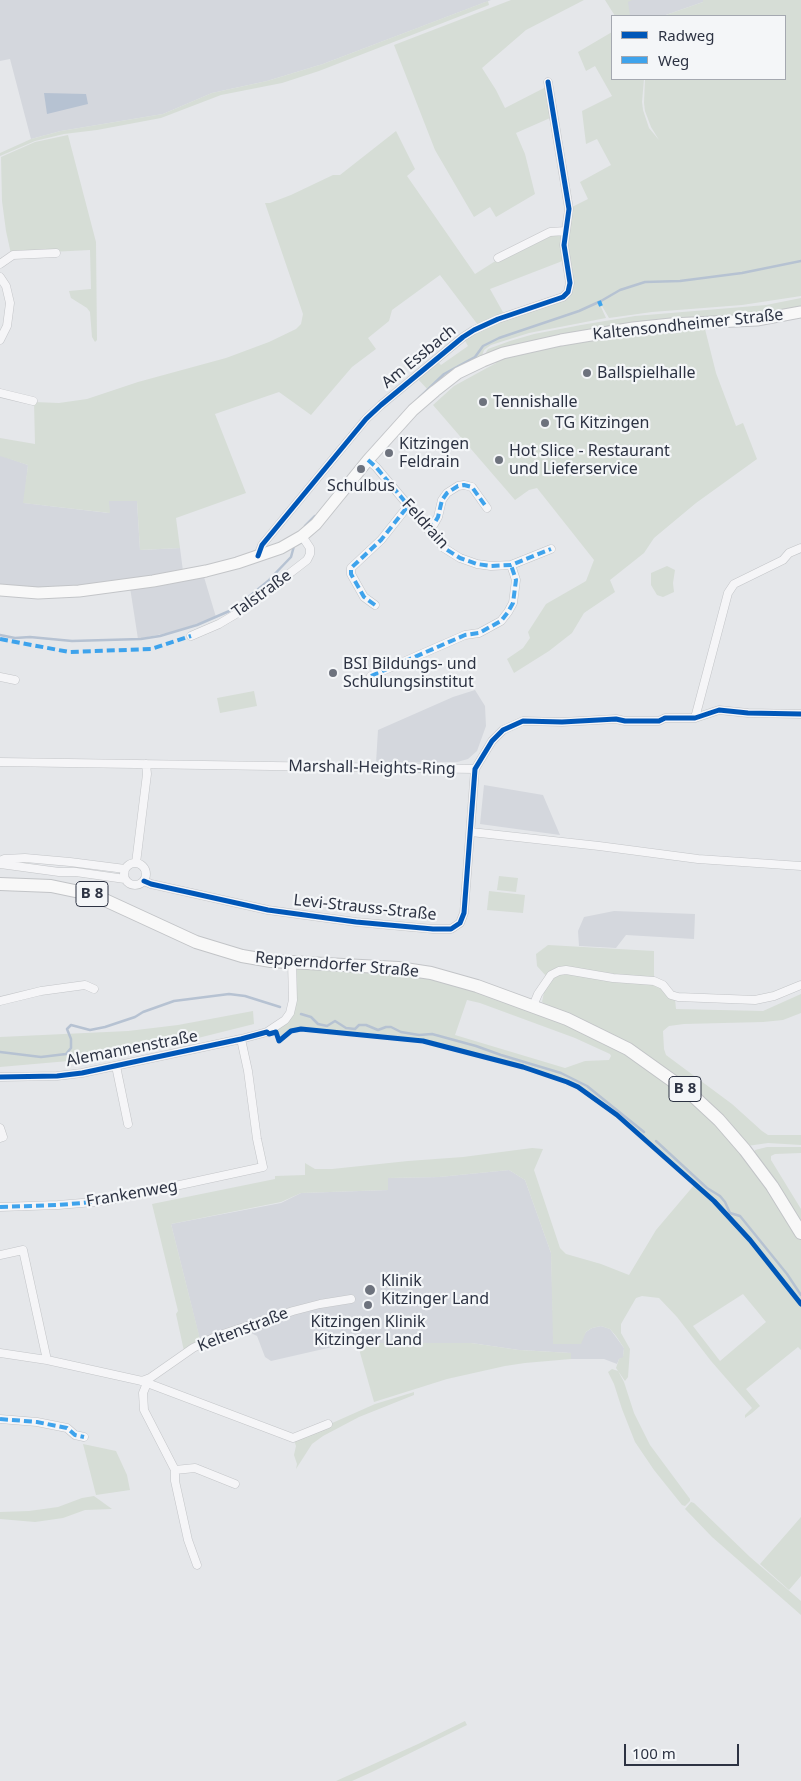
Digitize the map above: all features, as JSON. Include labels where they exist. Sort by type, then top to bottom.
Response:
[{"type":"main road","name":"Kaltensondheimer Straße","points":[[0,590],[46,593],[144,583],[206,571],[281,548],[302,536],[316,524],[368,460],[413,410],[458,373],[504,353],[561,340],[633,328],[671,324],[757,320],[801,312]]},
{"type":"main road","name":"Repperndorfer Straße","points":[[0,884],[51,886],[80,891],[106,899],[176,933],[213,948],[258,959],[375,966],[431,973],[478,986],[567,1019],[609,1038],[647,1061],[691,1094],[719,1120],[745,1150],[772,1186],[801,1233]]},
{"type":"street","name":"Am Essbach","points":[[258,556],[262,545],[354,432],[394,394],[474,330],[498,319],[566,295],[570,283],[564,245],[569,209],[548,82]]},
{"type":"street","points":[[498,258],[550,232],[566,231]]},
{"type":"street","points":[[0,264],[13,255],[56,253]]},
{"type":"street","points":[[0,277],[6,286],[10,303],[7,326],[0,340]]},
{"type":"street","points":[[0,393],[33,401]]},
{"type":"street","name":"Feldrain","points":[[368,460],[444,548],[460,558],[490,566],[511,565],[551,549]]},
{"type":"street","points":[[427,529],[434,524],[442,500],[447,493],[458,486],[472,487],[487,508]]},
{"type":"street","points":[[375,605],[364,597],[351,574],[351,568],[381,540],[408,506]]},
{"type":"street","name":"Talstraße","points":[[191,636],[241,612],[307,560],[310,548],[302,536]]},
{"type":"street","points":[[695,718],[728,593],[734,584],[782,560],[801,548]]},
{"type":"street","points":[[371,676],[465,635],[479,633],[500,621],[513,603],[516,580],[511,565]]},
{"type":"street","points":[[0,676],[15,680]]},
{"type":"street","name":"Marshall-Heights-Ring","points":[[0,762],[475,769],[492,741],[503,730],[523,721],[562,722],[616,719],[625,721],[695,718],[720,710],[748,713],[801,714]]},
{"type":"street","points":[[136,863],[147,774],[146,764]]},
{"type":"street","name":"Levi-Strauss-Straße","points":[[0,862],[58,872],[76,872],[125,880],[129,884],[136,886],[144,881],[268,910],[356,922],[451,929],[460,923],[464,913],[475,769]]},
{"type":"street","points":[[471,832],[698,858],[801,866]]},
{"type":"street","name":"Levi-Strauss-Straße","points":[[0,862],[4,859],[25,858],[125,869]]},
{"type":"street","points":[[125,880],[125,869],[130,864],[136,863],[145,868],[144,881]]},
{"type":"street","name":"Alemannenstraße","points":[[0,1078],[82,1073],[267,1032],[285,1020],[290,1013],[292,962]]},
{"type":"street","points":[[533,1006],[542,987],[551,975],[566,970],[613,978],[654,981],[664,985],[671,995],[678,997],[755,1000],[774,996],[801,985]]},
{"type":"street","points":[[0,1001],[41,991],[86,985],[94,989]]},
{"type":"street","name":"Frankenweg","points":[[0,1207],[106,1201],[263,1167],[256,1139],[248,1071],[241,1039]]},
{"type":"street","name":"Alemannenstraße","points":[[116,1066],[128,1124]]},
{"type":"street","points":[[0,1128],[3,1137],[0,1138]]},
{"type":"street","points":[[0,1255],[22,1250],[47,1360]]},
{"type":"street","name":"Keltenstraße","points":[[144,1382],[194,1348],[217,1336],[320,1304],[351,1299]]},
{"type":"street","points":[[0,1354],[47,1360],[144,1382],[292,1438],[328,1424]]},
{"type":"street","points":[[144,1382],[144,1410],[175,1470],[175,1481],[188,1540],[197,1566]]},
{"type":"street","points":[[0,1420],[37,1422],[67,1428],[75,1435],[84,1437]]},
{"type":"street","points":[[175,1470],[195,1468],[235,1484]]},
{"type":"shaded area","points":[[0,0],[491,0],[323,64],[267,81],[212,93],[163,114],[61,131],[31,139],[10,59],[0,61]]},
{"type":"shaded area","points":[[511,0],[584,0],[526,30],[482,68],[505,108],[546,87],[550,118],[516,133],[525,154],[535,194],[496,217],[490,207],[474,217],[435,150],[394,45]]},
{"type":"shaded area","points":[[605,0],[632,0],[628,2],[630,15],[614,15]]},
{"type":"shaded area","points":[[610,0],[703,0],[703,2],[666,15],[620,15]]},
{"type":"shaded area","points":[[703,0],[801,0],[801,296],[742,305],[652,312],[609,318],[602,306],[606,318],[529,333],[491,345],[484,350],[481,359],[429,391],[416,377],[437,361],[441,365],[468,346],[464,339],[477,331],[567,296],[565,260],[490,289],[504,314],[478,325],[440,275],[392,310],[389,321],[368,338],[376,349],[352,367],[311,415],[279,392],[215,414],[246,493],[176,518],[180,548],[140,550],[137,501],[109,501],[110,513],[23,503],[28,465],[0,456],[0,438],[35,444],[34,402],[59,403],[87,399],[138,382],[226,358],[269,342],[296,329],[301,324],[303,314],[265,203],[291,195],[333,175],[340,175],[396,131],[415,169],[407,176],[475,274],[497,260],[551,234],[567,232],[570,208],[588,199],[580,182],[611,165],[597,139],[586,144],[582,111],[612,96],[595,66],[586,71],[578,52],[611,33],[611,80],[644,80],[643,110],[649,128],[659,140],[651,127],[645,111],[645,80],[786,80],[786,15],[666,15],[703,2]]},
{"type":"shaded area","points":[[488,1],[489,5],[319,71],[282,83],[221,95],[161,118],[64,134],[35,141],[0,156],[0,153],[31,139],[61,131],[163,114],[212,93],[267,81],[323,64]]},
{"type":"shaded area","points":[[68,135],[96,242],[97,340],[95,342],[92,337],[90,312],[71,298],[69,291],[91,289],[90,250],[11,254],[2,201],[1,157],[35,142]]},
{"type":"shaded area","points":[[801,298],[801,310],[692,322],[485,357],[488,349],[510,341],[534,334],[581,325],[635,316],[766,305]]},
{"type":"shaded area","points":[[704,325],[716,373],[736,426],[743,423],[757,459],[696,503],[654,538],[644,553],[610,580],[615,592],[584,613],[572,633],[549,651],[514,673],[507,659],[523,648],[530,638],[528,632],[546,604],[586,581],[594,560],[537,488],[529,490],[515,500],[433,405],[454,386],[496,363],[495,360],[584,337]]},
{"type":"shaded area","points":[[0,455],[28,465],[24,503],[109,513],[109,501],[137,501],[140,550],[180,548],[184,579],[204,577],[216,617],[177,631],[138,639],[129,581],[37,589],[0,586]]},
{"type":"shaded area","points":[[667,566],[675,570],[674,592],[663,597],[657,595],[651,585],[651,573]]},
{"type":"shaded area","points":[[475,690],[485,706],[486,726],[477,751],[468,759],[457,762],[376,763],[378,730],[453,697]]},
{"type":"shaded area","points":[[254,691],[257,706],[220,713],[217,698]]},
{"type":"shaded area","points":[[484,785],[543,795],[560,835],[480,824]]},
{"type":"shaded area","points":[[499,876],[518,878],[516,892],[497,890]]},
{"type":"shaded area","points":[[489,891],[525,895],[523,913],[487,910]]},
{"type":"shaded area","points":[[614,911],[695,914],[694,939],[626,935],[616,948],[579,946],[578,931],[584,917]]},
{"type":"shaded area","points":[[548,945],[654,951],[654,979],[571,969],[546,976],[537,966],[536,954]]},
{"type":"shaded area","points":[[298,966],[390,972],[450,981],[531,1008],[606,1042],[690,1099],[744,1154],[801,1240],[801,1303],[735,1222],[696,1183],[617,1114],[588,1092],[567,1081],[488,1056],[422,1040],[308,1028],[295,1028],[280,1036],[276,1031],[291,1016],[295,971]],"holes":[[[467,1000],[575,1038],[611,1056],[609,1060],[585,1061],[565,1068],[455,1035]]]},
{"type":"shaded area","points":[[562,973],[657,985],[675,999],[676,1009],[763,1011],[801,994],[801,1013],[783,1020],[684,1024],[669,1026],[663,1031],[666,1055],[732,1104],[768,1135],[801,1135],[801,1145],[768,1143],[747,1146],[699,1097],[542,1002],[545,987],[550,979]]},
{"type":"shaded area","points":[[253,1011],[254,1024],[126,1056],[0,1067],[0,1037],[128,1031],[178,1025]]},
{"type":"shaded area","points":[[767,1147],[801,1147],[801,1153],[775,1154],[771,1156],[771,1160],[801,1209],[801,1227],[754,1154],[755,1150]]},
{"type":"shaded area","points":[[532,1148],[543,1149],[534,1170],[560,1248],[566,1254],[601,1264],[629,1275],[656,1230],[695,1184],[749,1241],[801,1305],[801,1350],[798,1347],[746,1389],[760,1406],[745,1418],[745,1415],[752,1408],[659,1298],[642,1296],[636,1298],[621,1324],[621,1333],[630,1349],[628,1377],[625,1381],[616,1368],[619,1359],[623,1357],[624,1348],[610,1329],[601,1326],[592,1328],[586,1332],[581,1344],[553,1344],[551,1253],[525,1180],[509,1170],[439,1177],[388,1178],[388,1190],[301,1193],[281,1202],[171,1224],[200,1339],[204,1341],[184,1351],[176,1314],[178,1311],[152,1204],[275,1179],[275,1176],[305,1175],[305,1163],[315,1169],[332,1169],[463,1157]],"holes":[[[743,1294],[766,1322],[720,1361],[693,1326]]]},
{"type":"shaded area","name":"Klinik Kitzinger Land","points":[[509,1170],[525,1180],[551,1253],[554,1343],[582,1338],[592,1328],[601,1326],[610,1329],[624,1348],[623,1358],[619,1359],[617,1364],[604,1359],[571,1359],[571,1353],[519,1350],[471,1343],[374,1343],[367,1339],[271,1361],[265,1357],[257,1336],[249,1332],[208,1343],[200,1340],[171,1224],[281,1203],[301,1193],[388,1190],[387,1178],[439,1177]]},
{"type":"shaded area","points":[[367,1339],[374,1343],[471,1343],[519,1350],[571,1353],[571,1359],[505,1366],[447,1379],[374,1402],[357,1342]]},
{"type":"shaded area","points":[[612,1369],[618,1371],[624,1382],[634,1413],[650,1445],[690,1499],[685,1506],[682,1505],[654,1470],[635,1442],[608,1372]]},
{"type":"shaded area","points":[[414,1392],[414,1395],[359,1417],[323,1436],[312,1444],[296,1469],[297,1464],[294,1455],[296,1446],[294,1440],[375,1404]]},
{"type":"shaded area","points":[[83,1444],[116,1451],[127,1475],[130,1490],[96,1495]]},
{"type":"shaded area","points":[[94,1496],[112,1509],[85,1510],[63,1518],[35,1522],[0,1519],[0,1512],[58,1507],[82,1498]]},
{"type":"shaded area","points":[[691,1502],[801,1601],[801,1615],[712,1537],[685,1509]]},
{"type":"shaded area","points":[[801,1517],[801,1576],[789,1590],[760,1564]]},
{"type":"shaded area","points":[[465,1721],[467,1725],[372,1772],[352,1781],[336,1781],[418,1744]]},
{"type":"water","points":[[44,93],[86,94],[88,104],[47,114]]},
{"type":"waterway","points":[[419,398],[444,374],[475,357],[483,346],[499,338],[579,311],[620,290],[645,282],[680,281],[742,273],[801,261]]},
{"type":"waterway","points":[[305,526],[315,516]]},
{"type":"waterway","points":[[0,635],[15,638],[30,637],[72,641],[141,639],[160,636],[197,625],[234,609],[268,581],[291,557],[294,546]]},
{"type":"waterway","points":[[0,1052],[41,1057],[66,1054],[71,1048],[71,1039],[67,1029],[71,1025],[90,1030],[105,1027],[174,1001],[229,994],[245,996],[280,1007]]},
{"type":"waterway","points":[[301,1014],[311,1017],[318,1024],[327,1026],[335,1021],[346,1028],[355,1029],[359,1025],[366,1025],[378,1030],[391,1027],[401,1032],[419,1035],[432,1034],[561,1073],[587,1086],[644,1132]]},
{"type":"waterway","points":[[656,1141],[707,1188],[720,1196],[730,1213],[740,1216],[787,1274],[801,1295]]},
{"type":"marked path","points":[[599,301],[601,306]]},
{"type":"marked path","points":[[368,460],[444,548],[460,558],[477,564],[491,566],[511,565],[551,549]]},
{"type":"marked path","points":[[427,529],[434,524],[438,517],[442,500],[447,493],[458,486],[472,487],[487,508]]},
{"type":"marked path","points":[[375,605],[364,597],[351,574],[351,568],[381,540],[408,506]]},
{"type":"marked path","points":[[371,676],[465,635],[479,633],[501,621],[513,603],[516,580],[511,565]]},
{"type":"marked path","points":[[0,639],[69,652],[151,649],[191,636]]},
{"type":"marked path","points":[[0,1207],[106,1201],[143,1194]]},
{"type":"marked path","points":[[0,1419],[37,1422],[67,1428],[75,1435],[84,1437]]},
{"type":"cycle path","points":[[258,556],[262,545],[366,419],[381,405],[474,330],[498,319],[563,297],[568,292],[570,283],[564,245],[569,209],[548,82]]},
{"type":"cycle path","points":[[144,881],[268,910],[356,922],[451,929],[460,923],[464,913],[475,769],[492,741],[503,730],[523,721],[562,722],[616,719],[625,721],[659,721],[665,718],[695,718],[719,710],[748,713],[801,714]]},
{"type":"cycle path","points":[[0,1077],[57,1076],[82,1073],[267,1032],[269,1034],[276,1032],[279,1041],[291,1031],[301,1029],[423,1041],[523,1067],[578,1087],[617,1115],[714,1201],[750,1240],[801,1304]]},
{"type":"place","name":"Ballspielhalle","points":[[587,373]]},
{"type":"place","name":"Tennishalle","points":[[483,402]]},
{"type":"place","name":"TG Kitzingen","points":[[545,423]]},
{"type":"place","name":"Kitzingen Feldrain","points":[[389,453]]},
{"type":"place","name":"Hot Slice - Restaurant und Lieferservice","points":[[499,460]]},
{"type":"place","name":"Schulbus","points":[[361,469]]},
{"type":"place","name":"BSI Bildungs- und Schulungsinstitut","points":[[333,673]]},
{"type":"place","name":"Klinik Kitzinger Land","points":[[370,1290]]},
{"type":"place","name":"Kitzingen Klinik Kitzinger Land","points":[[368,1305]]}]
